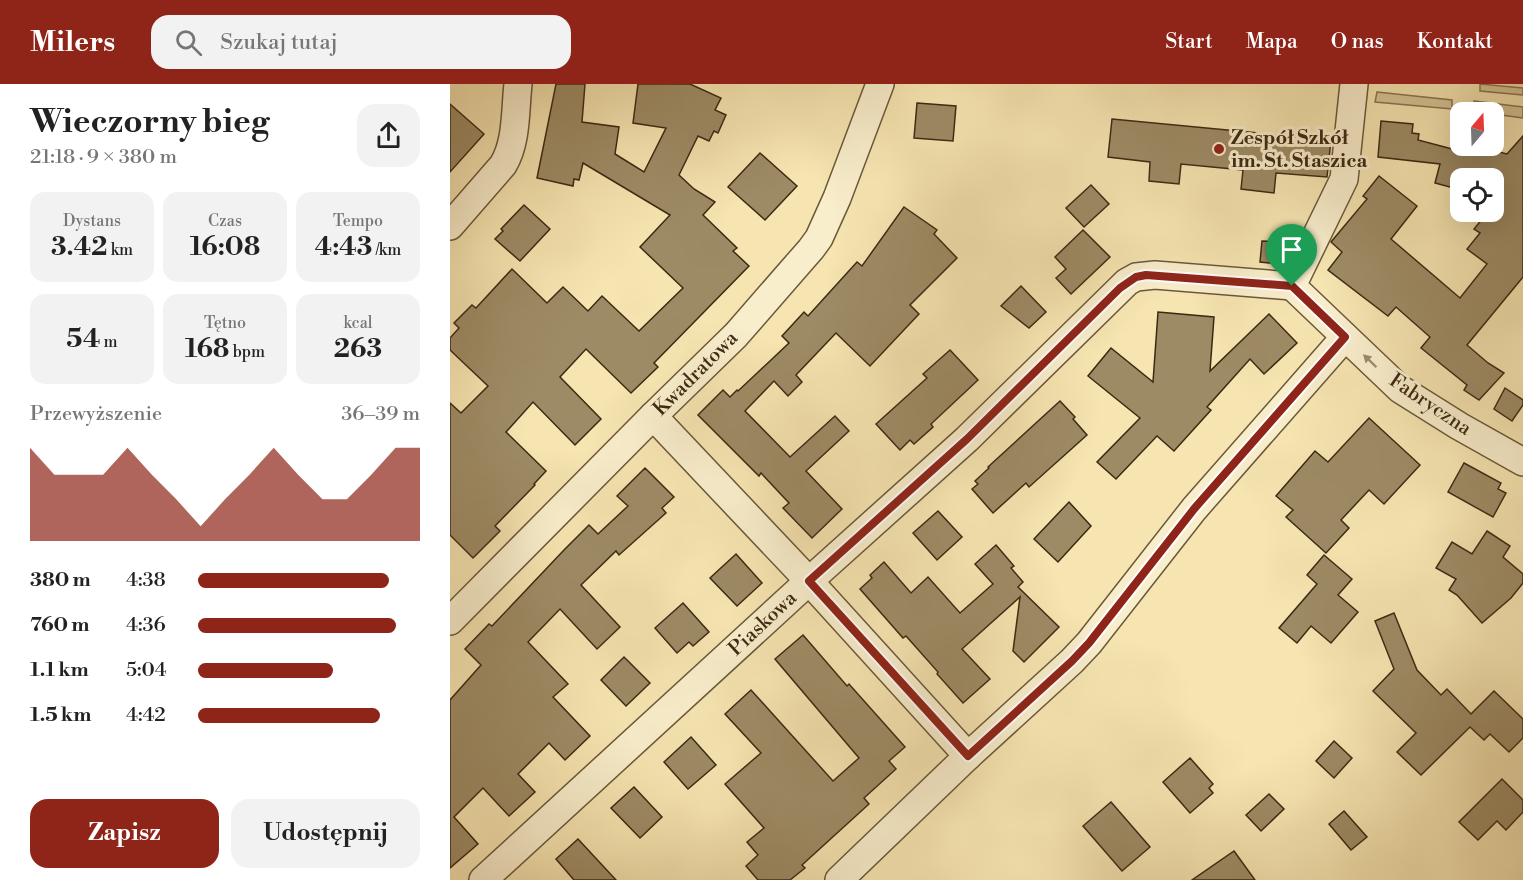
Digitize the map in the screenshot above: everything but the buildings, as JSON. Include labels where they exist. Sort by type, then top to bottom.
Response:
[{"type":"street","points":[[450,226],[508,157],[512,143],[518,84]]},
{"type":"street","name":"Kwadratowa","points":[[450,621],[736,335],[811,249],[819,238],[837,198],[880,84]]},
{"type":"street","points":[[1292,286],[1344,179],[1354,84]]},
{"type":"street","name":"Piaskowa","points":[[483,880],[967,439],[1120,288],[1136,277],[1155,275],[1292,286]]},
{"type":"street","name":"Fabryczna","points":[[1292,286],[1400,389],[1458,426],[1523,462]]},
{"type":"street","points":[[839,880],[1089,643],[1194,509],[1345,337]]},
{"type":"street","points":[[653,416],[809,581],[968,756]]},
{"type":"shaded area","points":[[1480,84],[1523,88],[1523,95],[1480,91]]},
{"type":"shaded area","points":[[1377,92],[1452,100],[1450,109],[1375,102]]},
{"type":"shaded area","points":[[1504,105],[1523,107],[1523,118],[1504,115]]},
{"type":"place","name":"Zespół Szkół im. St. Staszica","points":[[1219,149]]},
{"type":"route","points":[[1155,275],[1292,286],[1345,337],[1194,509],[1089,643],[968,756],[809,581],[967,439],[1127,282],[1136,277],[1155,275]]}]
